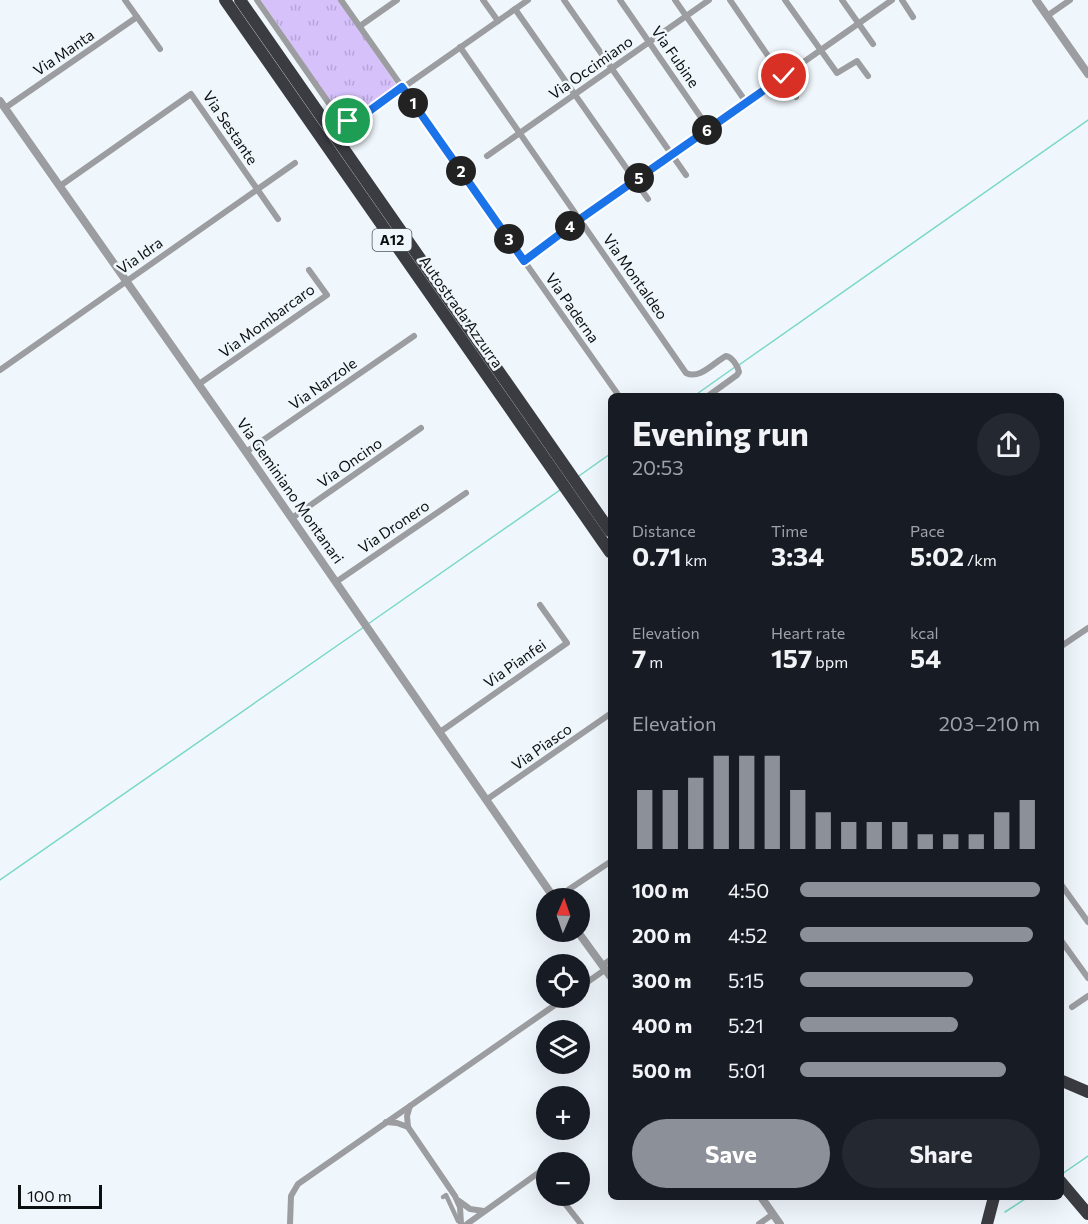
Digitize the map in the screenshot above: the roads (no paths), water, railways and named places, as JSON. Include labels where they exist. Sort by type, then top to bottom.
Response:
[{"type":"highway","name":"Autostrada Azzurra","points":[[225,0],[565,477],[608,529]]},
{"type":"highway","name":"Autostrada Azzurra","points":[[240,0],[565,477]]},
{"type":"highway","name":"Autostrada Azzurra","points":[[574,489],[608,548]]},
{"type":"highway","points":[[1064,1082],[1088,1092]]},
{"type":"highway","points":[[1064,1186],[1088,1214]]},
{"type":"highway","points":[[1064,1198],[1087,1224]]},
{"type":"highway","points":[[987,1224],[993,1200]]},
{"type":"street","points":[[125,0],[160,49]]},
{"type":"street","points":[[257,0],[337,115],[348,121],[357,119],[528,0]]},
{"type":"street","name":"Via Paderna","points":[[341,0],[617,393]]},
{"type":"street","points":[[360,26],[397,0]]},
{"type":"street","points":[[483,0],[498,21]]},
{"type":"street","points":[[564,0],[686,175]]},
{"type":"street","name":"Via Fubine","points":[[620,0],[709,129]]},
{"type":"street","points":[[675,0],[746,102]]},
{"type":"street","name":"Via Occimiano","points":[[487,156],[709,0]]},
{"type":"street","points":[[730,0],[784,76],[796,97]]},
{"type":"street","points":[[785,0],[837,74],[857,61],[868,76]]},
{"type":"street","points":[[842,0],[873,44]]},
{"type":"street","points":[[524,261],[580,219],[892,0]]},
{"type":"street","points":[[902,0],[913,16]]},
{"type":"street","points":[[1036,0],[1088,74]]},
{"type":"street","points":[[1047,16],[1070,0]]},
{"type":"street","points":[[515,9],[648,199]]},
{"type":"street","name":"Via Manta","points":[[2,104],[137,17]]},
{"type":"street","name":"Via Montaldeo","points":[[460,47],[687,373],[699,374],[726,356],[731,358],[739,372],[712,393]]},
{"type":"street","name":"Via Sestante","points":[[60,186],[191,94],[278,219]]},
{"type":"street","name":"Via Geminiano Montanari","points":[[2,104],[548,888]]},
{"type":"street","name":"Via Idra","points":[[0,370],[295,163]]},
{"type":"street","name":"Via Mombarcaro","points":[[199,384],[327,295],[309,270]]},
{"type":"street","name":"Via Narzole","points":[[246,452],[414,336]]},
{"type":"street","points":[[718,389],[721,393]]},
{"type":"street","name":"Via Oncino","points":[[292,518],[421,428]]},
{"type":"street","name":"Via Dronero","points":[[336,582],[466,493]]},
{"type":"street","name":"Via Pianfei","points":[[440,732],[567,643],[540,605]]},
{"type":"street","points":[[1064,644],[1088,628]]},
{"type":"street","name":"Via Piasco","points":[[486,800],[608,715]]},
{"type":"street","points":[[570,888],[608,863]]},
{"type":"street","points":[[1064,889],[1088,922]]},
{"type":"street","points":[[585,942],[606,970],[590,981]]},
{"type":"street","points":[[1064,950],[1088,978]]},
{"type":"street","points":[[1072,1007],[1088,996]]},
{"type":"street","points":[[290,1224],[291,1196],[298,1184],[551,1008]]},
{"type":"street","points":[[410,1105],[407,1116],[408,1127],[455,1196],[462,1215],[460,1224]]},
{"type":"street","points":[[386,1122],[408,1127]]},
{"type":"street","points":[[471,1221],[536,1175]]},
{"type":"street","points":[[443,1197],[446,1195],[460,1224]]},
{"type":"street","points":[[455,1196],[470,1209],[484,1211]]},
{"type":"street","points":[[766,1200],[780,1224]]},
{"type":"street","points":[[567,1206],[581,1224]]},
{"type":"street","points":[[470,1209],[471,1221]]},
{"type":"street","points":[[759,1224],[773,1214]]},
{"type":"street","points":[[462,1215],[471,1221]]},
{"type":"waterway","points":[[739,365],[1088,120]]},
{"type":"waterway","points":[[698,393],[735,367]]},
{"type":"waterway","points":[[579,476],[608,455]]},
{"type":"waterway","points":[[368,624],[560,490]]},
{"type":"waterway","points":[[0,880],[364,627]]},
{"type":"waterway","points":[[1064,1173],[1088,1156]]},
{"type":"waterway","points":[[1005,1212],[1023,1200]]}]
